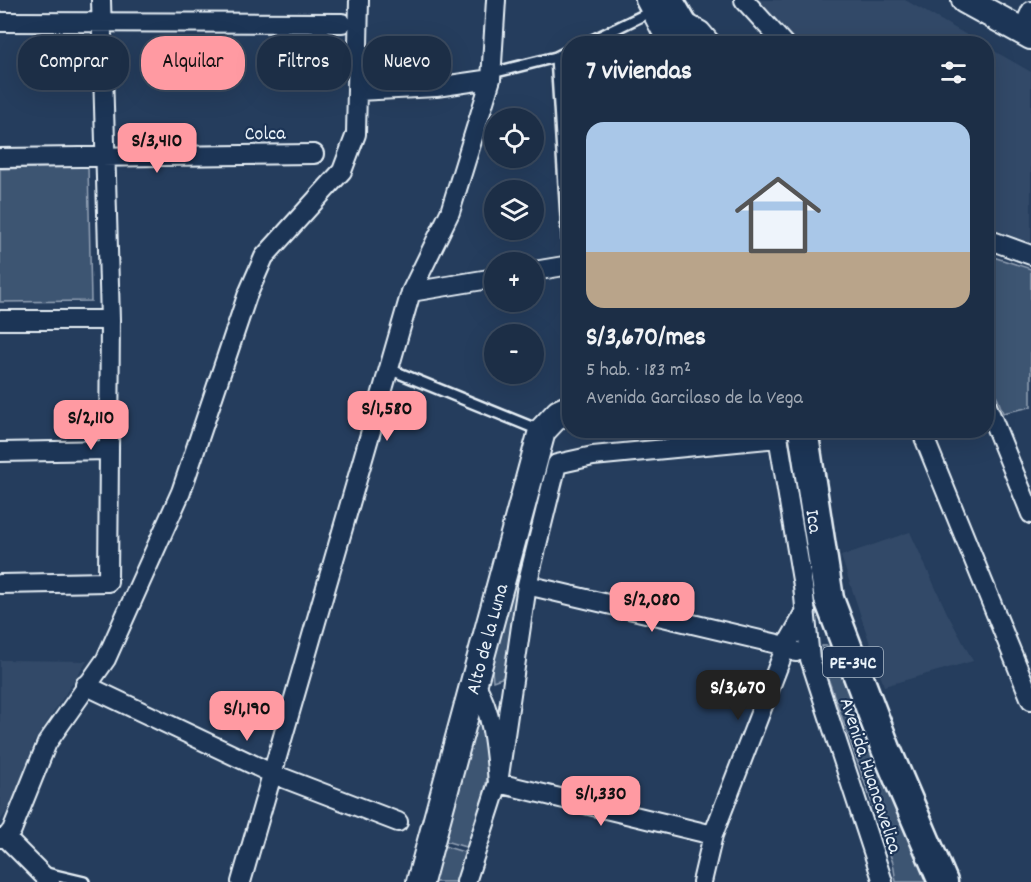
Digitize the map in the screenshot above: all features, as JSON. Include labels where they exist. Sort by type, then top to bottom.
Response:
[{"type":"main road","points":[[965,0],[1028,26]]},
{"type":"main road","points":[[661,7],[687,36]]},
{"type":"main road","points":[[542,431],[562,412]]},
{"type":"main road","name":"Alto de la Luna","points":[[420,882],[542,431]]},
{"type":"main road","name":"PE-34C","points":[[787,438],[817,605],[886,749],[943,882]]},
{"type":"street","points":[[0,584],[108,582],[110,320],[101,0]]},
{"type":"street","points":[[45,877],[3,838],[31,788],[47,743],[85,685],[106,659],[181,492],[247,296],[264,257],[342,171],[356,134],[359,0]]},
{"type":"street","points":[[241,882],[411,292],[450,212],[492,76],[496,0]]},
{"type":"street","points":[[744,0],[777,36]]},
{"type":"street","points":[[661,7],[666,36]]},
{"type":"street","points":[[661,7],[701,31],[705,36]]},
{"type":"street","points":[[0,22],[342,23]]},
{"type":"street","points":[[358,90],[436,87],[492,76]]},
{"type":"street","name":"Colca","points":[[0,158],[314,154]]},
{"type":"street","points":[[994,242],[1031,255]]},
{"type":"street","points":[[544,270],[562,267]]},
{"type":"street","points":[[411,292],[484,280]]},
{"type":"street","points":[[0,320],[110,320]]},
{"type":"street","points":[[994,423],[1031,514]]},
{"type":"street","points":[[466,882],[498,783],[527,585],[550,482],[557,464],[593,456],[744,438]]},
{"type":"street","points":[[924,438],[1031,700]]},
{"type":"street","points":[[0,452],[109,450]]},
{"type":"street","points":[[527,585],[786,646],[810,659]]},
{"type":"street","points":[[702,882],[713,836],[786,646],[817,605]]},
{"type":"street","name":"Avenida Huancavelica","points":[[817,605],[810,659],[883,882]]},
{"type":"street","points":[[475,683],[486,701],[494,731],[498,783]]},
{"type":"street","points":[[85,685],[273,774],[398,822]]},
{"type":"street","points":[[498,783],[713,836]]},
{"type":"lane","points":[[601,36],[661,7]]},
{"type":"lane","points":[[492,76],[562,54]]},
{"type":"lane","points":[[556,57],[562,146]]},
{"type":"lane","points":[[389,369],[542,431]]},
{"type":"lane","points":[[45,877],[84,882]]},
{"type":"shaded area","points":[[758,0],[905,0],[969,36],[791,36]]},
{"type":"shaded area","points":[[994,51],[1031,72],[1031,243],[994,229]]},
{"type":"shaded area","points":[[88,166],[91,301],[0,302],[0,169]]},
{"type":"shaded area","points":[[994,257],[1031,269],[1031,407],[1003,413],[994,389]]},
{"type":"shaded area","points":[[537,483],[544,485],[510,675],[493,681],[492,669]]},
{"type":"shaded area","points":[[910,532],[947,613],[973,661],[884,686],[841,556]]},
{"type":"shaded area","points":[[822,646],[829,646],[927,882],[896,882],[893,863],[824,667]]},
{"type":"shaded area","points":[[0,660],[87,661],[34,742],[17,797],[0,821]]},
{"type":"shaded area","points":[[477,716],[481,716],[486,733],[488,766],[483,799],[469,848],[445,841]]},
{"type":"shaded area","points":[[444,846],[467,853],[457,882],[433,882]]}]
